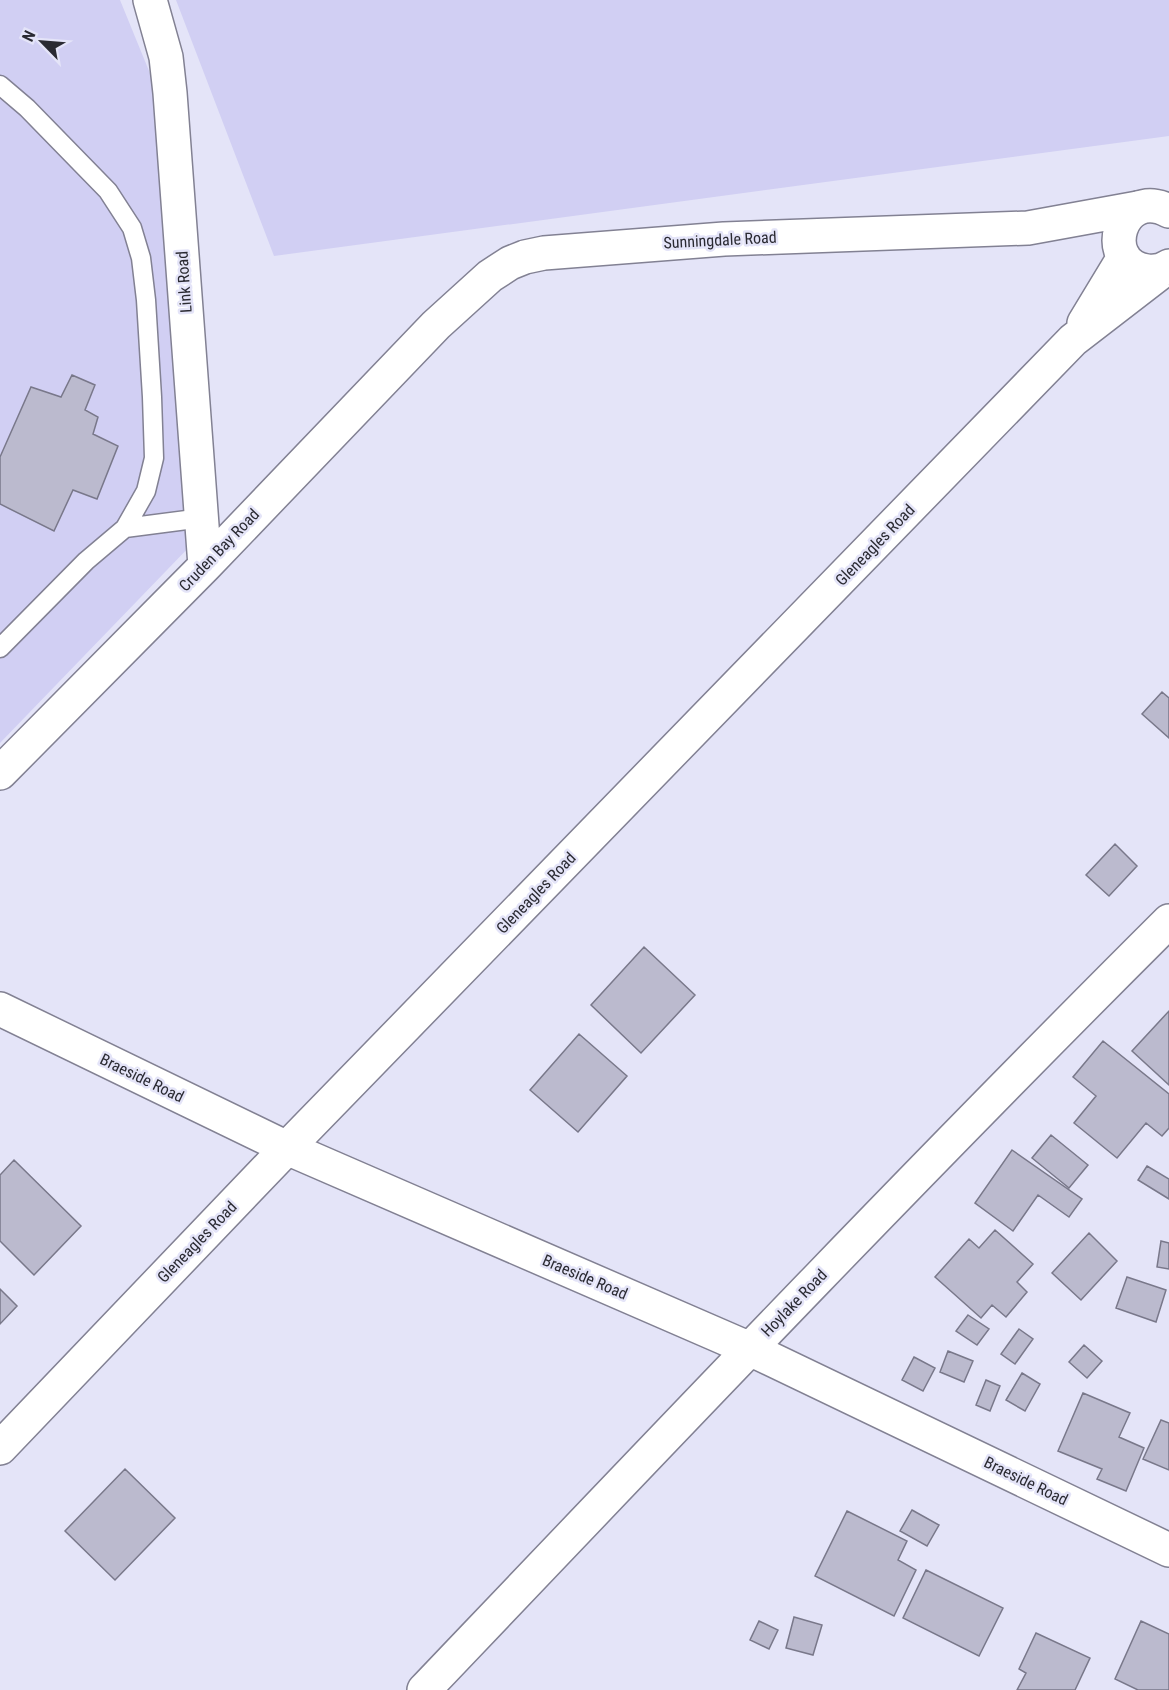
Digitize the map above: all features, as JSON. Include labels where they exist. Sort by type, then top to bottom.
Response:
[{"type":"street","name":"Link Road","points":[[150,0],[166,57],[170,93],[205,566]]},
{"type":"street","name":"Sunningdale Road","points":[[436,325],[490,276],[510,263],[544,253],[724,239],[1028,228],[1153,209]]},
{"type":"street","name":"Gleneagles Road","points":[[1073,340],[1121,249],[1119,231],[1123,221],[1129,213],[1153,209]]},
{"type":"street","name":"Sunningdale Road","points":[[1028,228],[1121,249]]},
{"type":"street","points":[[1121,249],[1132,266],[1142,270],[1153,272],[1167,267]]},
{"type":"street","name":"Gleneagles Road","points":[[0,1448],[287,1148],[1073,340],[1167,267]]},
{"type":"street","name":"Cruden Bay Road","points":[[0,773],[205,566],[436,325]]},
{"type":"street","name":"Hoylake Road","points":[[424,1690],[750,1349],[1169,921]]},
{"type":"street","name":"Braeside Road","points":[[0,1009],[287,1148],[750,1349],[1169,1550]]},
{"type":"lane","points":[[0,85],[27,108],[108,191],[132,228],[141,258],[147,321],[154,458],[146,491],[126,528],[86,561],[0,648]]},
{"type":"lane","points":[[126,528],[201,518]]},
{"type":"shaded area","points":[[0,0],[120,0],[158,93],[194,542],[0,743]]},
{"type":"shaded area","points":[[176,0],[1169,0],[1169,136],[274,256]]},
{"type":"building","points":[[72,375],[95,385],[85,410],[98,417],[93,434],[118,446],[97,499],[73,490],[54,531],[0,504],[0,457],[31,387],[61,397]]},
{"type":"building","points":[[1162,692],[1169,698],[1169,738],[1142,714]]},
{"type":"building","points":[[1115,844],[1137,866],[1109,896],[1086,875]]},
{"type":"building","points":[[644,947],[695,995],[641,1053],[591,1005]]},
{"type":"building","points":[[1169,1011],[1169,1085],[1132,1051]]},
{"type":"building","points":[[579,1034],[627,1076],[578,1132],[530,1090]]},
{"type":"building","points":[[1103,1041],[1169,1094],[1169,1128],[1162,1136],[1146,1123],[1117,1158],[1074,1123],[1096,1096],[1073,1077]]},
{"type":"building","points":[[1051,1135],[1088,1165],[1069,1188],[1032,1158]]},
{"type":"building","points":[[1012,1150],[1082,1199],[1069,1217],[1038,1195],[1013,1231],[975,1203]]},
{"type":"building","points":[[14,1160],[81,1226],[34,1275],[0,1241],[0,1175]]},
{"type":"building","points":[[1147,1166],[1169,1179],[1169,1199],[1138,1180]]},
{"type":"building","points":[[995,1230],[1033,1264],[1017,1282],[1027,1292],[1006,1317],[992,1305],[981,1318],[935,1277],[969,1239],[979,1248]]},
{"type":"building","points":[[1089,1233],[1117,1261],[1081,1300],[1052,1273]]},
{"type":"building","points":[[1161,1241],[1169,1243],[1169,1269],[1157,1267]]},
{"type":"building","points":[[1127,1277],[1166,1290],[1156,1322],[1116,1308]]},
{"type":"building","points":[[0,1289],[17,1306],[0,1324]]},
{"type":"building","points":[[968,1315],[989,1329],[977,1345],[956,1331]]},
{"type":"building","points":[[1019,1329],[1033,1339],[1015,1364],[1001,1354]]},
{"type":"building","points":[[1084,1345],[1102,1361],[1087,1378],[1069,1362]]},
{"type":"building","points":[[948,1351],[973,1361],[964,1382],[940,1372]]},
{"type":"building","points":[[914,1357],[935,1368],[923,1391],[902,1380]]},
{"type":"building","points":[[1022,1373],[1040,1384],[1025,1411],[1006,1400]]},
{"type":"building","points":[[986,1380],[1000,1386],[990,1411],[976,1405]]},
{"type":"building","points":[[1083,1393],[1130,1413],[1119,1437],[1144,1448],[1126,1491],[1097,1479],[1102,1469],[1058,1451]]},
{"type":"building","points":[[1161,1420],[1169,1423],[1169,1470],[1143,1459]]},
{"type":"building","points":[[125,1469],[175,1518],[115,1580],[65,1531]]},
{"type":"building","points":[[912,1510],[939,1525],[927,1546],[900,1531]]},
{"type":"building","points":[[847,1511],[907,1541],[898,1560],[916,1570],[894,1616],[815,1576]]},
{"type":"building","points":[[926,1570],[1003,1608],[979,1656],[903,1618]]},
{"type":"building","points":[[794,1617],[822,1625],[813,1655],[786,1648]]},
{"type":"building","points":[[759,1621],[778,1630],[769,1649],[750,1640]]},
{"type":"building","points":[[1141,1621],[1169,1634],[1169,1690],[1138,1690],[1115,1679]]},
{"type":"building","points":[[1036,1633],[1090,1658],[1075,1690],[1017,1690],[1026,1673],[1019,1669]]}]
